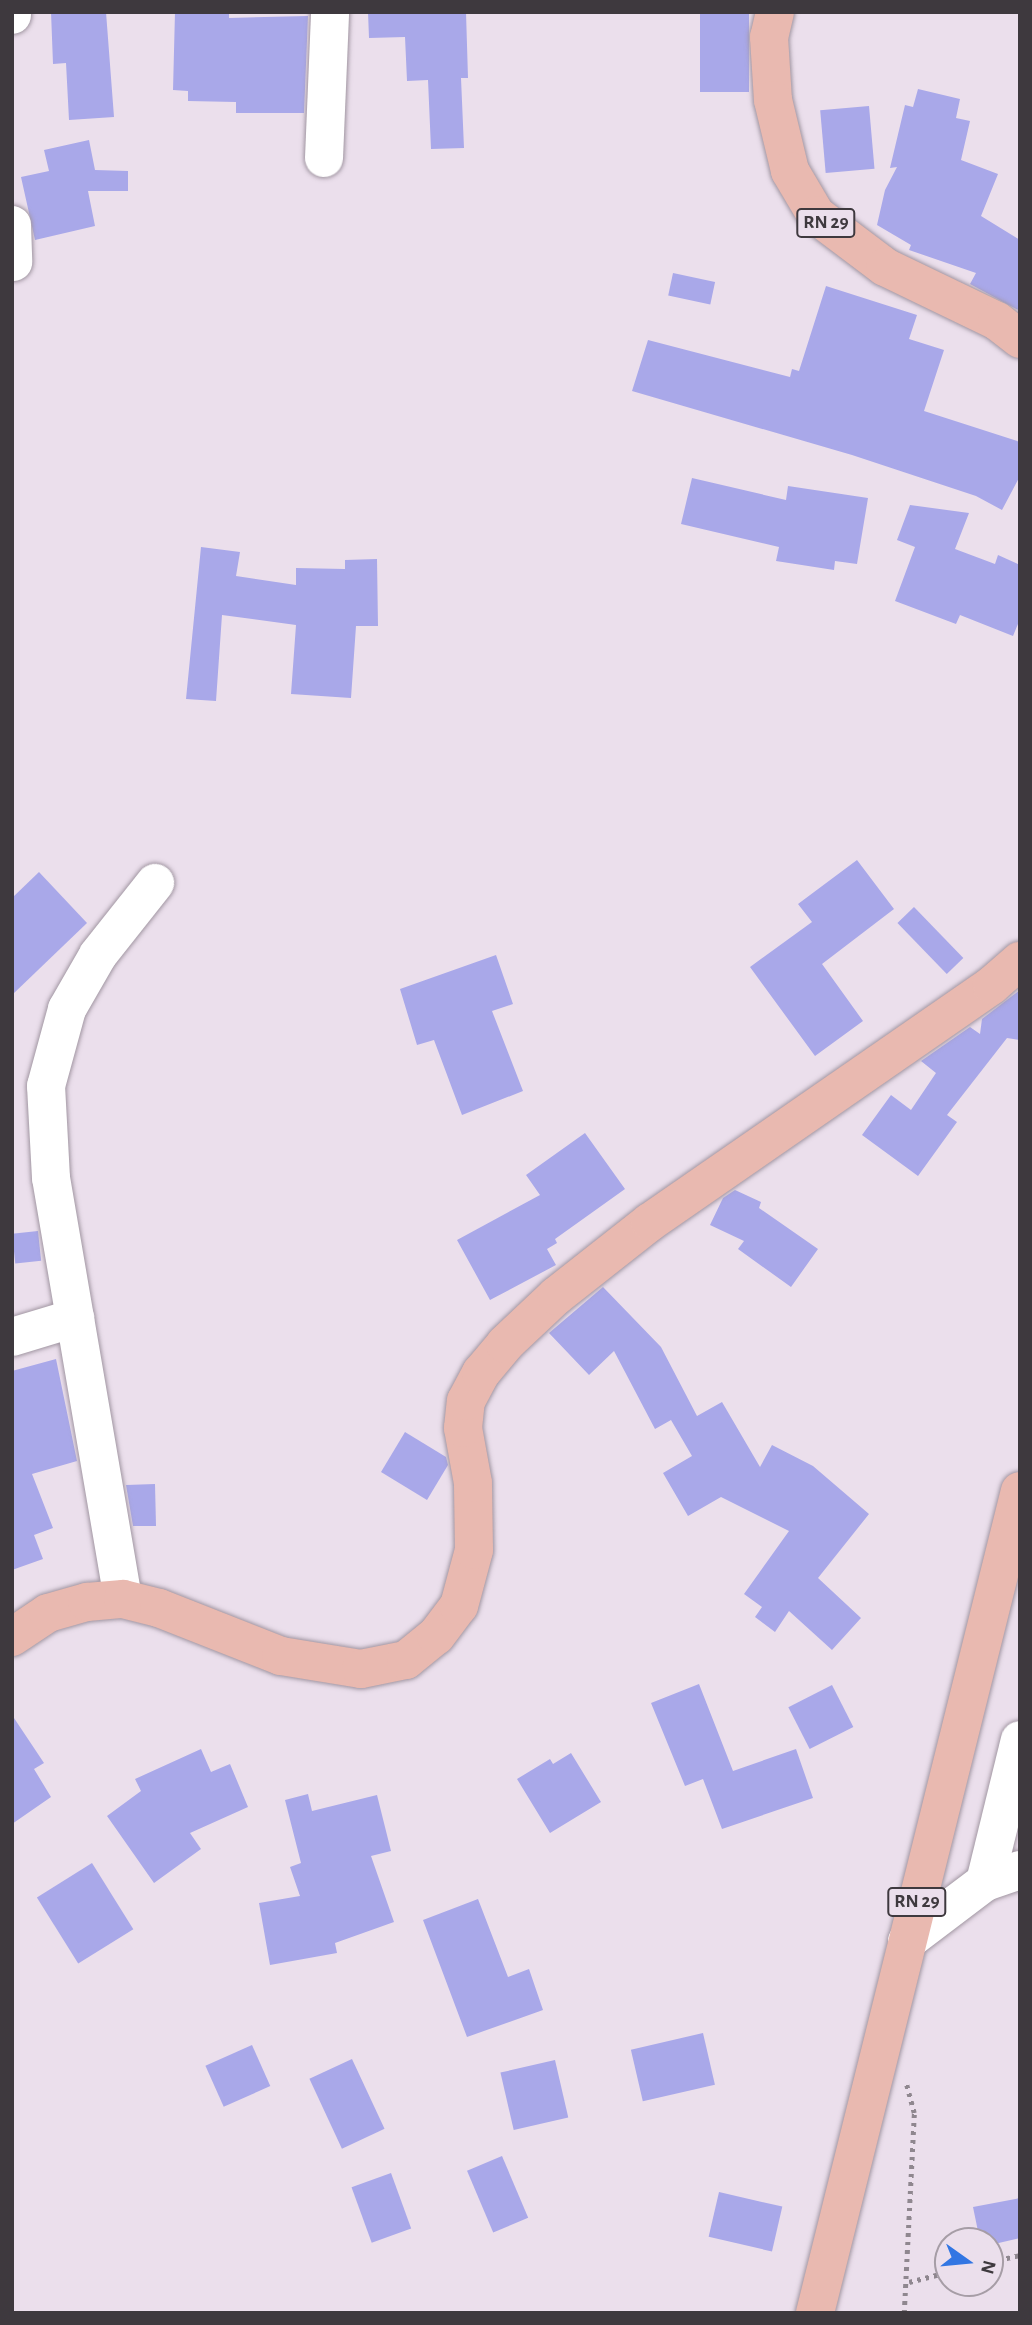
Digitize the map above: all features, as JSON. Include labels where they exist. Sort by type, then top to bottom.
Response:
[{"type":"main road","name":"RN 29","points":[[775,12],[769,37],[772,100],[790,171],[816,215],[884,267],[997,321],[1020,339]]},
{"type":"main road","points":[[12,1637],[48,1613],[87,1601],[123,1599],[159,1608],[281,1656],[361,1669],[406,1660],[436,1636],[459,1606],[474,1550],[473,1483],[463,1428],[466,1401],[481,1373],[505,1344],[556,1296],[650,1222],[992,985],[1020,961]]},
{"type":"main road","name":"RN 29","points":[[815,2313],[1020,1491]]},
{"type":"street","points":[[324,158],[330,12]]},
{"type":"street","points":[[123,1599],[51,1178],[46,1086],[67,1009],[98,955],[155,883]]},
{"type":"street","points":[[12,1338],[75,1318]]},
{"type":"street","points":[[907,1941],[1002,1876],[1020,1740]]},
{"type":"path","points":[[904,2077],[914,2113],[909,2282],[904,2313]]},
{"type":"path","points":[[909,2282],[934,2276]]},
{"type":"building","points":[[51,12],[106,12],[114,117],[69,120],[66,63],[53,64]]},
{"type":"building","points":[[175,12],[229,12],[229,18],[308,16],[304,113],[236,113],[236,102],[188,101],[188,91],[173,90]]},
{"type":"building","points":[[368,12],[466,12],[468,78],[461,78],[464,148],[431,149],[428,80],[407,81],[405,37],[369,38]]},
{"type":"building","points":[[700,12],[749,12],[749,92],[700,92]]},
{"type":"building","points":[[918,89],[960,99],[956,118],[970,121],[961,160],[998,174],[981,216],[1020,240],[1020,311],[970,284],[976,273],[909,250],[911,245],[877,225],[885,190],[897,167],[890,168],[905,105],[913,107]]},
{"type":"building","points":[[869,106],[874,169],[826,173],[820,110]]},
{"type":"building","points":[[89,140],[95,170],[128,171],[128,191],[88,191],[95,226],[35,240],[21,177],[49,171],[44,150]]},
{"type":"building","points":[[673,273],[715,282],[710,304],[668,295]]},
{"type":"building","points":[[826,286],[917,315],[909,339],[944,350],[924,411],[1020,442],[1020,476],[1002,510],[976,496],[852,455],[632,391],[648,340],[790,377],[792,369],[799,371]]},
{"type":"building","points":[[692,478],[786,500],[788,486],[868,498],[857,564],[835,561],[834,570],[776,561],[779,547],[681,524]]},
{"type":"building","points":[[910,505],[969,513],[955,549],[995,564],[998,555],[1020,565],[1020,619],[1013,636],[960,615],[956,624],[895,601],[915,547],[897,540]]},
{"type":"building","points":[[201,547],[240,552],[236,576],[296,585],[296,568],[345,569],[345,560],[377,559],[378,626],[356,626],[351,698],[291,694],[296,625],[222,615],[216,701],[186,699]]},
{"type":"building","points":[[857,860],[894,909],[822,964],[863,1021],[815,1056],[750,967],[812,922],[798,904]]},
{"type":"building","points":[[39,872],[87,923],[12,995],[12,898]]},
{"type":"building","points":[[914,907],[963,958],[947,974],[897,923]]},
{"type":"building","points":[[496,955],[513,1004],[492,1011],[523,1091],[462,1115],[434,1040],[417,1045],[400,989]]},
{"type":"building","points":[[1020,990],[1020,1040],[1007,1038],[947,1115],[957,1122],[918,1176],[862,1135],[891,1095],[911,1110],[936,1073],[921,1061],[970,1027],[980,1034],[982,1019]]},
{"type":"building","points":[[585,1133],[625,1189],[555,1239],[557,1243],[547,1249],[556,1265],[490,1300],[457,1240],[540,1195],[526,1175]]},
{"type":"building","points":[[735,1190],[761,1202],[759,1208],[818,1249],[791,1287],[738,1249],[744,1241],[710,1225],[723,1198]]},
{"type":"building","points":[[38,1231],[41,1261],[15,1264],[12,1234]]},
{"type":"building","points":[[603,1287],[661,1347],[697,1416],[722,1402],[760,1467],[772,1445],[813,1466],[869,1514],[818,1578],[861,1618],[832,1650],[789,1611],[775,1632],[755,1617],[762,1607],[744,1594],[789,1531],[721,1497],[688,1516],[663,1473],[692,1456],[671,1420],[655,1429],[614,1351],[589,1375],[549,1333]]},
{"type":"building","points":[[56,1359],[77,1461],[32,1474],[53,1528],[34,1535],[43,1559],[12,1570],[12,1371]]},
{"type":"building","points":[[405,1432],[446,1457],[448,1465],[427,1500],[381,1472]]},
{"type":"building","points":[[155,1484],[156,1526],[133,1526],[126,1485]]},
{"type":"building","points":[[699,1684],[733,1771],[796,1749],[813,1798],[722,1829],[703,1779],[685,1786],[651,1703]]},
{"type":"building","points":[[832,1685],[853,1727],[810,1749],[788,1707]]},
{"type":"building","points":[[12,1715],[44,1763],[34,1769],[51,1797],[12,1824]]},
{"type":"building","points":[[201,1749],[211,1772],[230,1764],[248,1807],[190,1833],[201,1849],[154,1883],[107,1816],[141,1791],[135,1779]]},
{"type":"building","points":[[571,1753],[601,1802],[550,1833],[517,1779],[550,1759],[553,1764]]},
{"type":"building","points":[[308,1794],[312,1811],[377,1795],[391,1851],[371,1856],[394,1922],[335,1943],[337,1953],[270,1965],[259,1903],[300,1896],[290,1867],[301,1863],[285,1800]]},
{"type":"building","points":[[92,1863],[133,1929],[78,1964],[37,1897]]},
{"type":"building","points":[[478,1899],[508,1977],[529,1969],[543,2010],[467,2037],[423,1920]]},
{"type":"building","points":[[703,2033],[715,2085],[643,2101],[631,2050]]},
{"type":"building","points":[[252,2045],[270,2086],[224,2107],[205,2066]]},
{"type":"building","points":[[352,2059],[385,2129],[342,2149],[309,2079]]},
{"type":"building","points":[[555,2060],[568,2117],[514,2130],[500,2073]]},
{"type":"building","points":[[502,2156],[528,2218],[493,2233],[467,2171]]},
{"type":"building","points":[[391,2173],[411,2228],[372,2243],[352,2187]]},
{"type":"building","points":[[719,2192],[782,2207],[772,2251],[709,2237]]},
{"type":"building","points":[[1020,2198],[1020,2238],[1004,2242],[1004,2227],[977,2227],[973,2207]]}]
